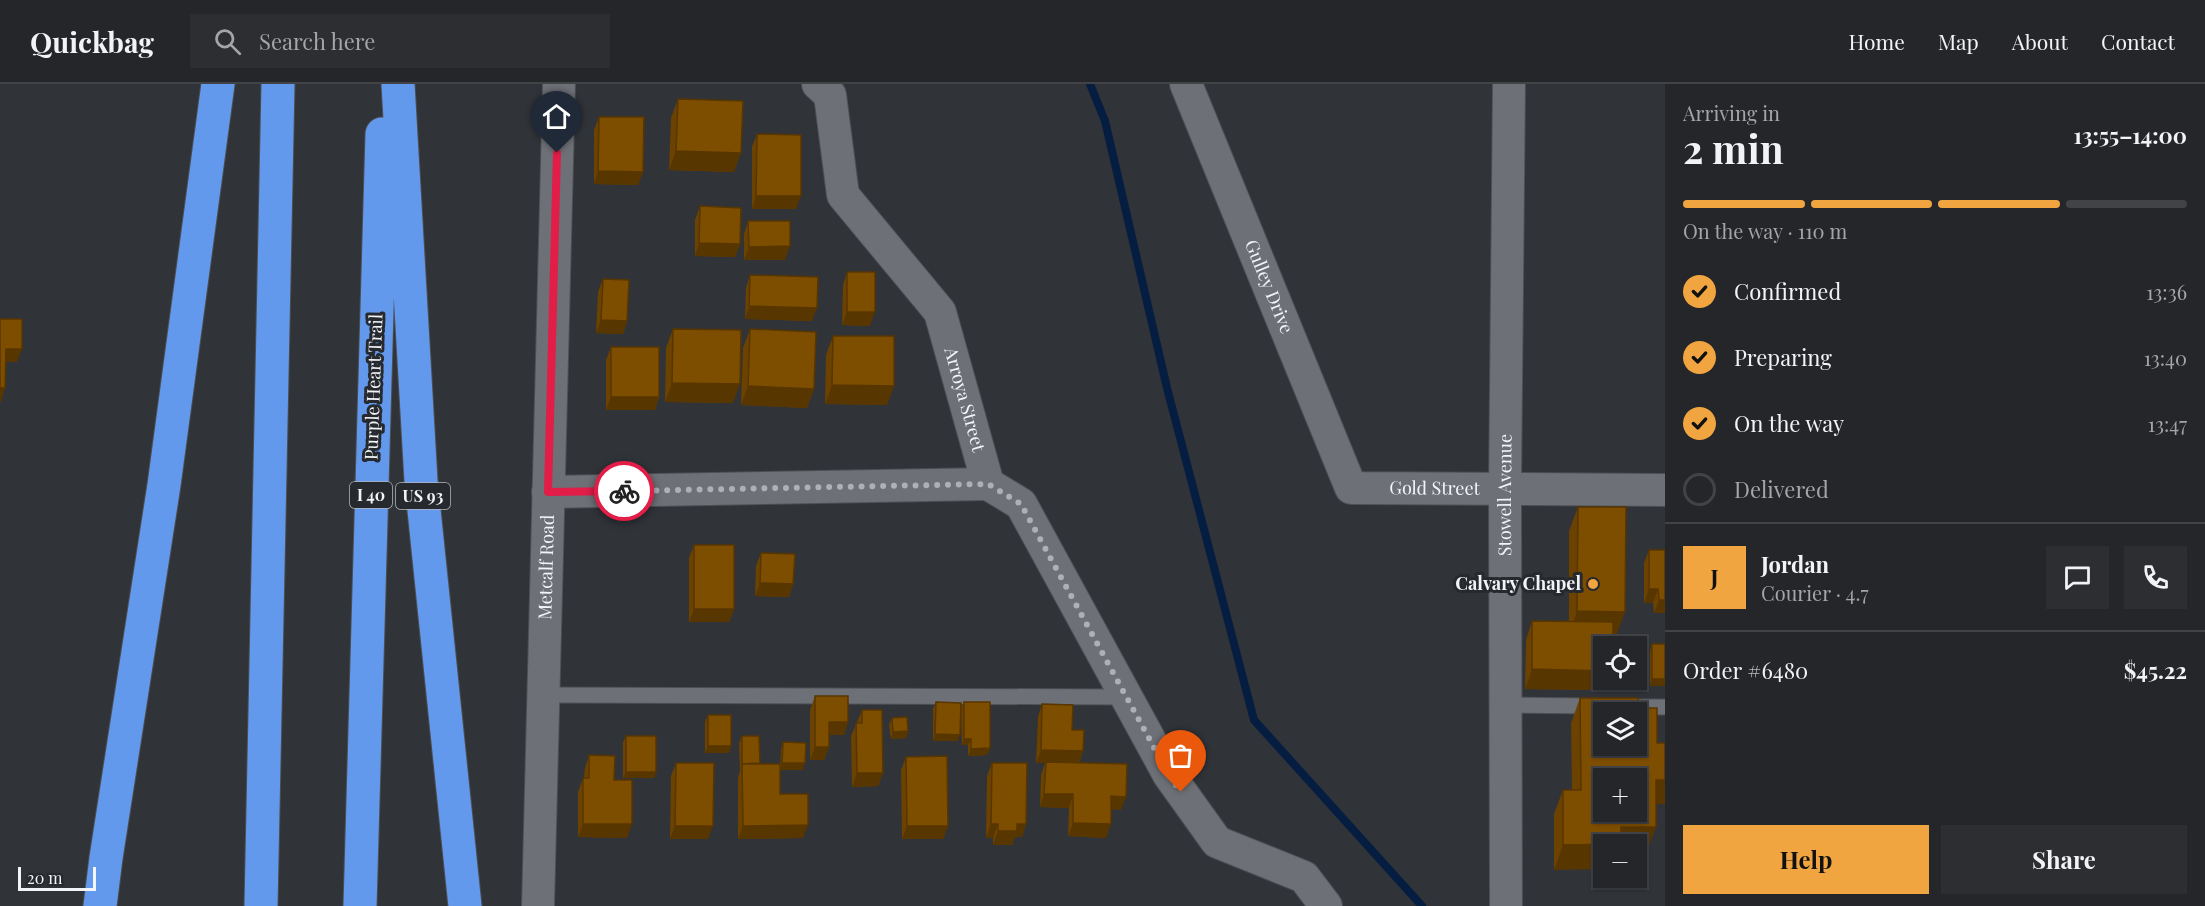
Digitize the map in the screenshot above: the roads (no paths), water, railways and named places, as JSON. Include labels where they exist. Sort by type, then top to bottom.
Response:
[{"type":"highway","points":[[100,906],[164,485],[218,84]]},
{"type":"highway","points":[[261,906],[278,84]]},
{"type":"highway","name":"Purple Heart Trail","points":[[360,906],[383,84]]},
{"type":"highway","name":"US 93","points":[[398,84],[421,481],[465,906]]},
{"type":"street","name":"Metcalf Road","points":[[538,906],[559,84]]},
{"type":"street","name":"Arroya Street","points":[[819,84],[830,95],[843,195],[940,312],[988,484]]},
{"type":"street","name":"Gulley Drive","points":[[1186,84],[1351,488]]},
{"type":"street","name":"Stowell Avenue","points":[[1506,906],[1505,488],[1509,84]]},
{"type":"street","points":[[548,492],[988,484],[1021,504],[1169,775],[1217,842],[1304,877],[1326,906]]},
{"type":"street","name":"Gold Street","points":[[1351,488],[1665,490]]},
{"type":"lane","points":[[543,695],[1126,697]]},
{"type":"lane","points":[[1505,705],[1665,707]]},
{"type":"waterway","points":[[1090,84],[1105,121],[1167,388],[1254,720],[1422,906]]},
{"type":"place","name":"Calvary Chapel","points":[[1593,584]]}]
